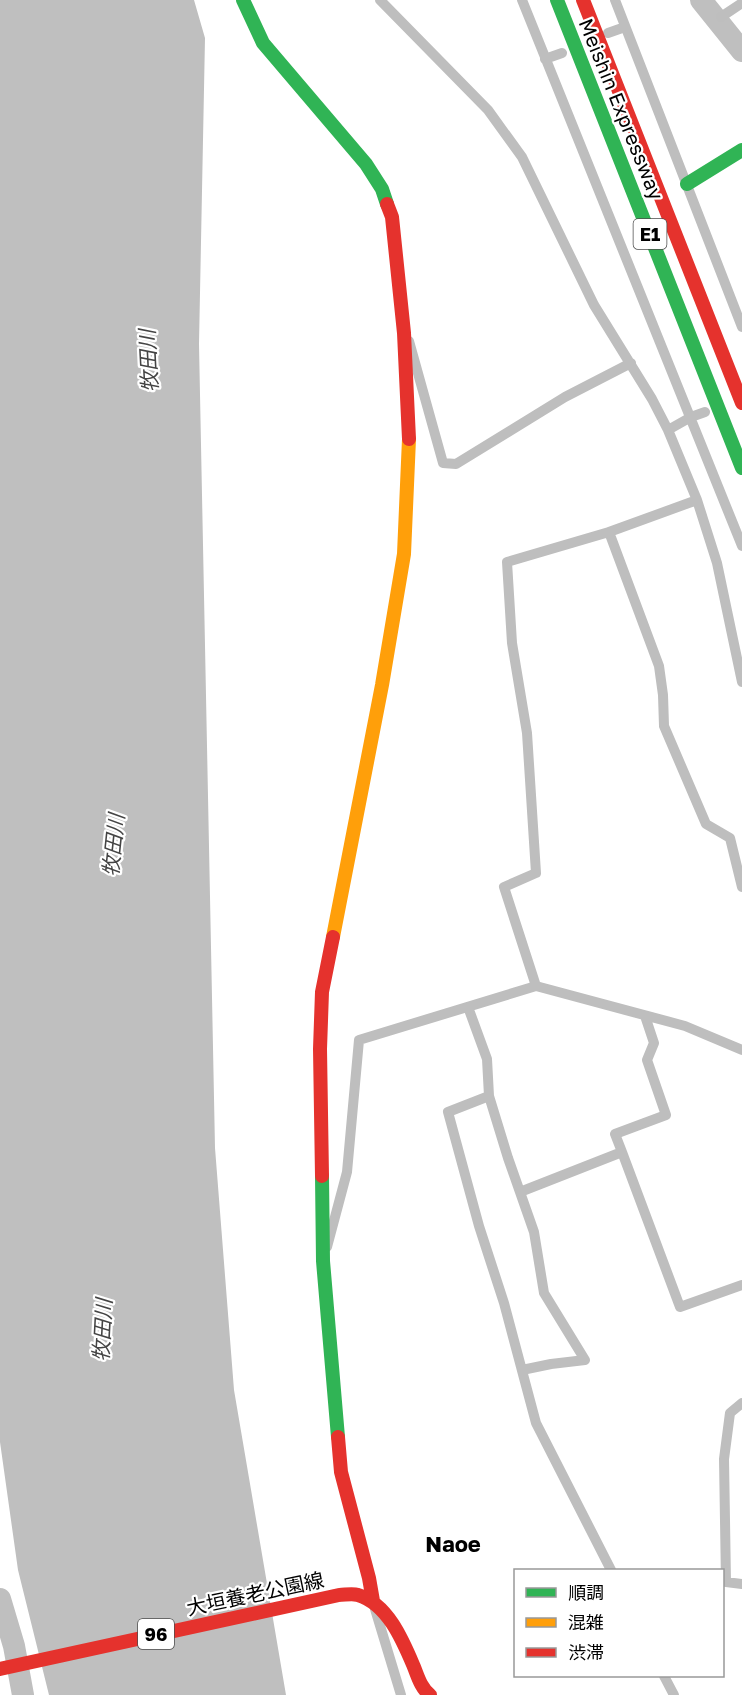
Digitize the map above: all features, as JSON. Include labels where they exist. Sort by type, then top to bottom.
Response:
[{"type":"main road","points":[[243,0],[263,43],[366,164],[382,189],[392,218],[404,333],[410,449],[404,554],[382,685],[322,992],[320,1048],[323,1262],[341,1472],[369,1578],[372,1601],[388,1616],[424,1690],[430,1695]]},
{"type":"main road","name":"Meishin Expressway","points":[[557,0],[742,468]]},
{"type":"main road","name":"Meishin Expressway","points":[[583,0],[742,403]]},
{"type":"main road","points":[[687,184],[742,150]]},
{"type":"main road","name":"大垣養老公園線","points":[[0,1669],[339,1595],[358,1594],[372,1601]]},
{"type":"street","points":[[380,0],[488,110],[522,157],[594,305],[631,363],[668,430],[698,500],[717,563],[742,682]]},
{"type":"street","points":[[522,0],[742,546]]},
{"type":"street","points":[[615,0],[742,327]]},
{"type":"street","points":[[721,17],[742,3]]},
{"type":"street","points":[[608,33],[625,27]]},
{"type":"street","points":[[545,59],[562,52]]},
{"type":"street","points":[[404,333],[408,337],[443,463],[456,464],[565,397],[631,363]]},
{"type":"street","points":[[668,430],[705,412]]},
{"type":"street","points":[[536,986],[504,886],[536,873],[527,733],[512,643],[507,561],[609,532],[698,500]]},
{"type":"street","points":[[609,532],[659,666],[664,726],[706,824],[730,838],[742,887]]},
{"type":"street","points":[[323,1262],[347,1172],[359,1040],[536,986],[685,1026],[742,1050]]},
{"type":"street","points":[[468,1007],[487,1059],[489,1096],[534,1232],[544,1293],[585,1360],[522,1370]]},
{"type":"street","points":[[645,1016],[654,1043],[647,1060],[666,1115],[615,1134],[680,1306],[742,1285]]},
{"type":"street","points":[[489,1096],[448,1112],[479,1226],[504,1303],[536,1423],[610,1569]]},
{"type":"street","points":[[520,1192],[622,1152]]},
{"type":"street","points":[[742,1402],[730,1413],[723,1459],[726,1582],[742,1584]]},
{"type":"street","points":[[372,1601],[401,1695]]},
{"type":"street","points":[[665,1677],[674,1695]]},
{"type":"water","name":"牧田川","points":[[0,0],[194,0],[205,38],[199,344],[215,1148],[234,1390],[286,1695],[49,1695],[18,1570],[0,1442]]},
{"type":"waterway","points":[[701,0],[742,51]]},
{"type":"waterway","points":[[0,1599],[14,1646],[23,1695]]},
{"type":"traffic: fast","points":[[243,0],[263,43],[366,164],[382,189],[387,204]]},
{"type":"traffic: fast","points":[[557,0],[742,468]]},
{"type":"traffic: fast","points":[[687,184],[742,150]]},
{"type":"traffic: fast","points":[[322,1176],[323,1261],[338,1437]]},
{"type":"traffic: slow","points":[[333,937],[382,685],[404,554],[409,439]]},
{"type":"traffic: jam","points":[[583,0],[742,403]]},
{"type":"traffic: jam","points":[[387,204],[392,217],[404,333],[409,439]]},
{"type":"traffic: jam","points":[[322,1176],[320,1049],[322,992],[333,937]]},
{"type":"traffic: jam","points":[[338,1437],[341,1472],[373,1601]]},
{"type":"traffic: jam","points":[[0,1669],[339,1595],[353,1594],[369,1600],[386,1615],[399,1635],[422,1686],[430,1695]]},
{"type":"district","name":"Naoe","points":[[453,1543]]}]
